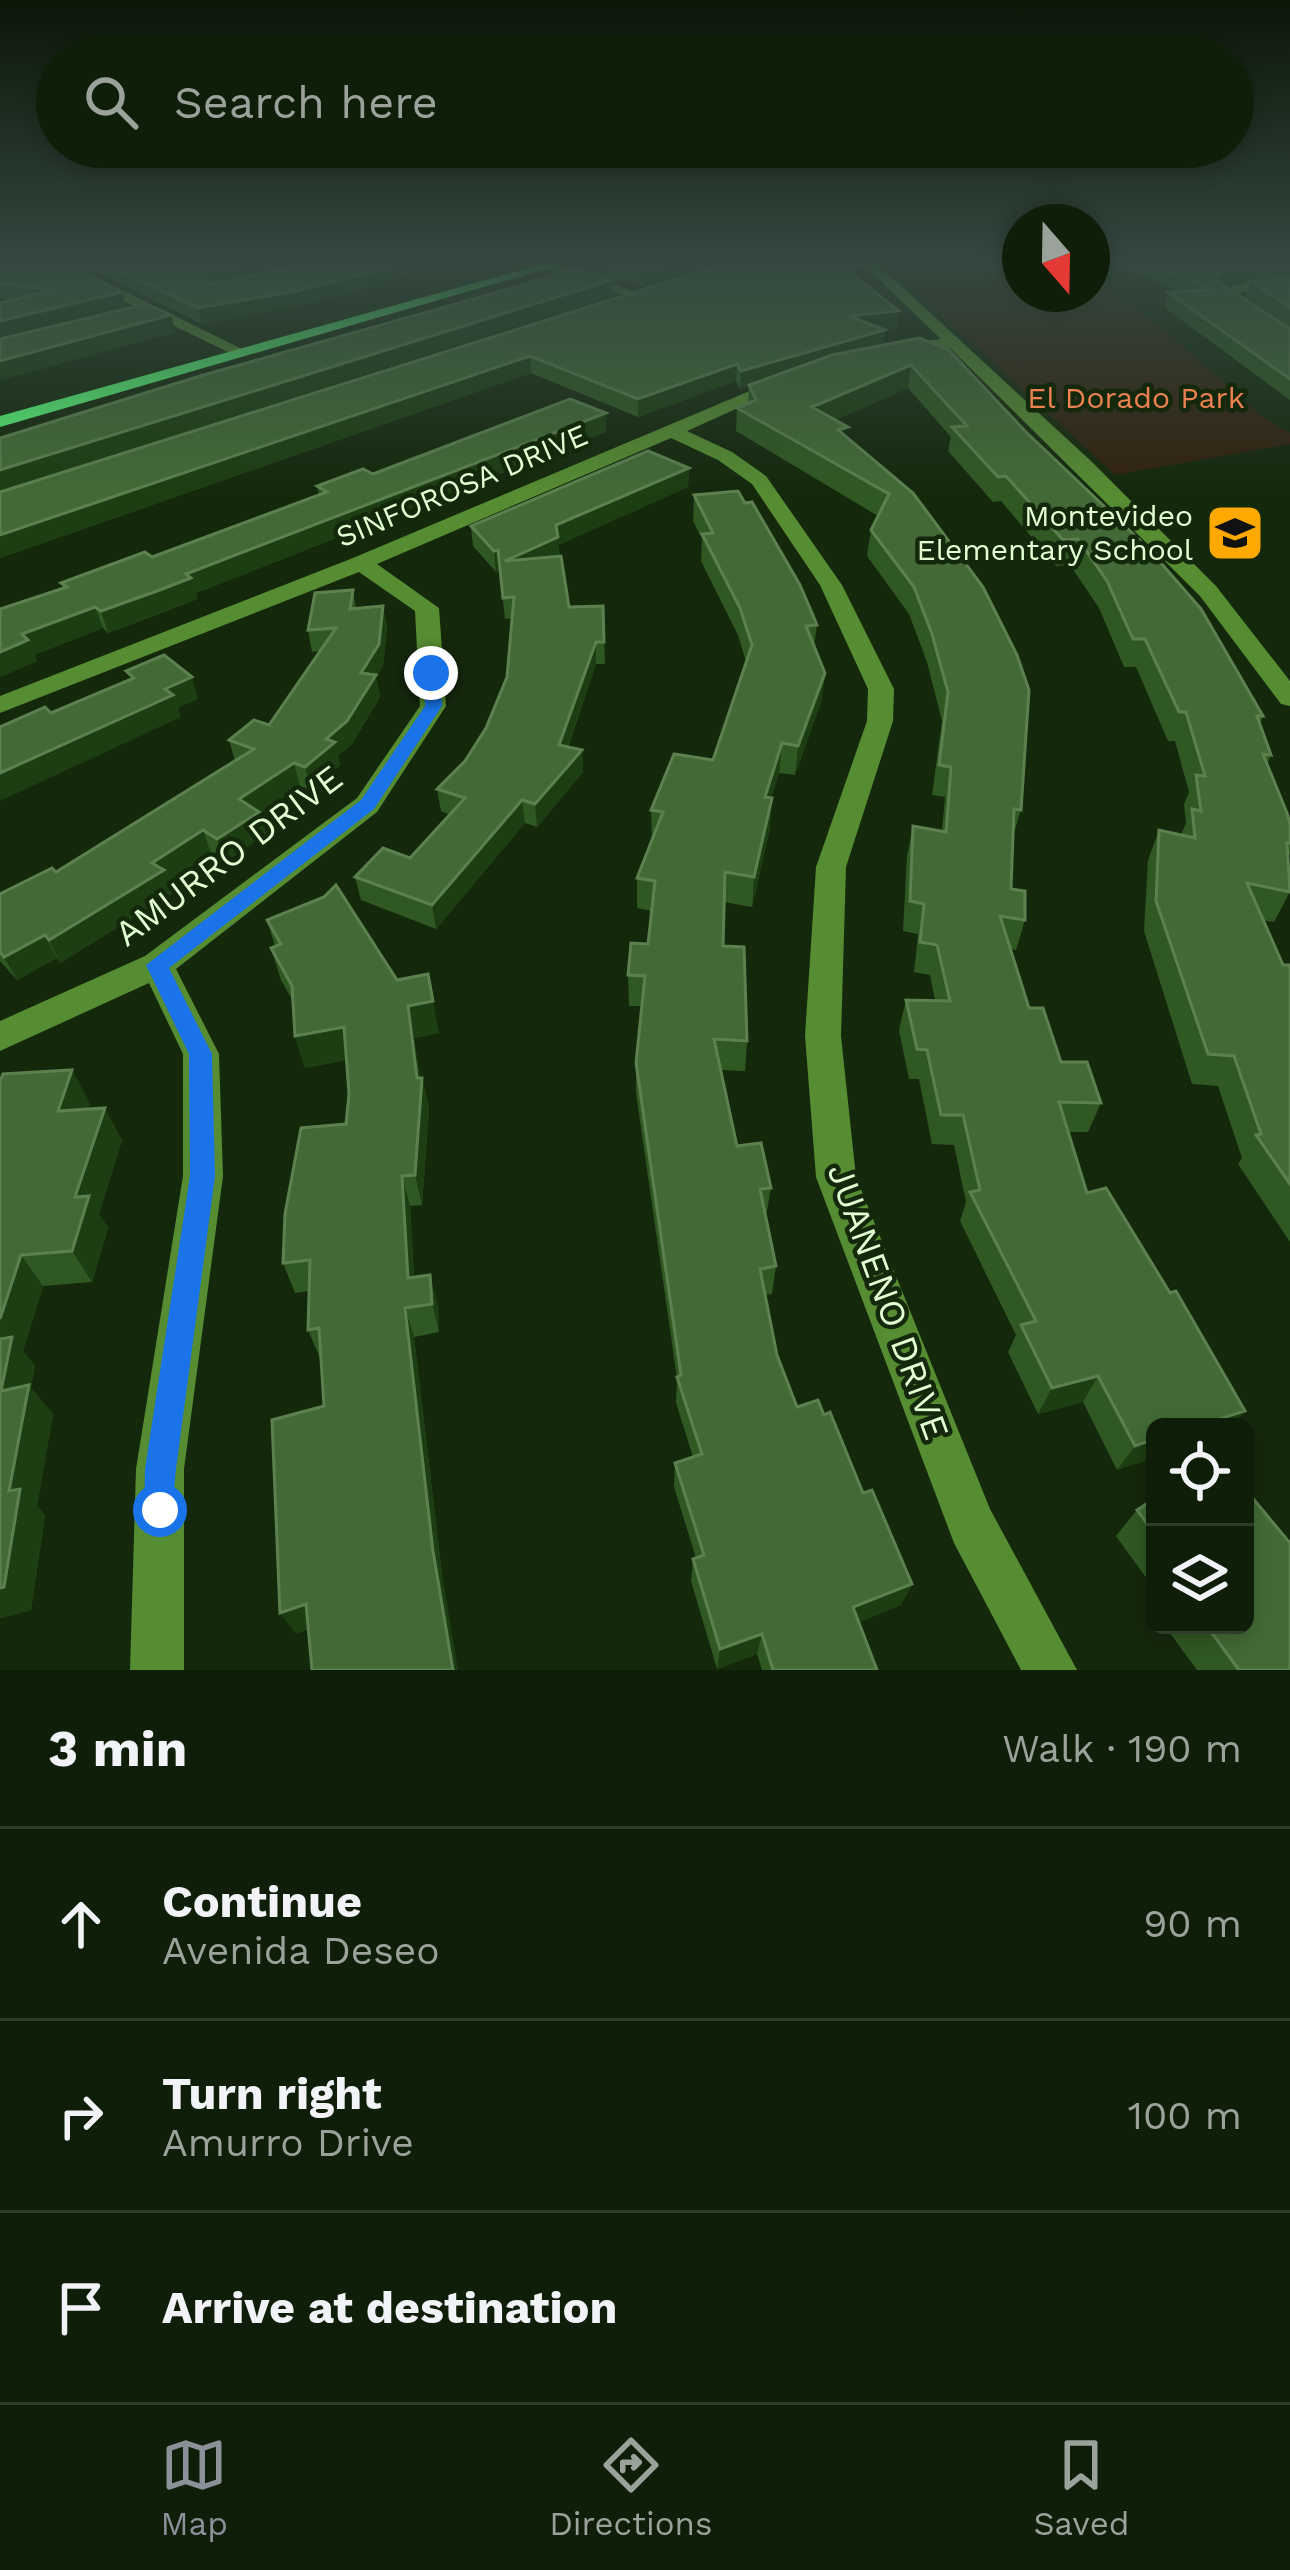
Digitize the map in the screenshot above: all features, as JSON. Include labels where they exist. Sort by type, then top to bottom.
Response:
[{"type":"main road","points":[[0,407],[263,339]]},
{"type":"main road","points":[[0,422],[231,348]]},
{"type":"street","points":[[214,339],[231,348]]},
{"type":"street","points":[[947,339],[1084,465],[1208,591],[1290,698]]},
{"type":"street","points":[[874,353],[952,344]]},
{"type":"street","name":"SINFOROSA DRIVE","points":[[0,705],[361,563],[796,378]]},
{"type":"street","name":"JUANENO DRIVE","points":[[668,429],[725,456],[759,480],[831,585],[881,689],[880,721],[831,867],[824,1036],[836,1177],[972,1525],[1050,1670]]},
{"type":"street","name":"AMURRO DRIVE","points":[[0,1037],[157,965],[367,805],[434,706],[427,608],[361,563]]},
{"type":"street","points":[[157,965],[201,1054],[202,1176],[160,1469],[157,1670]]},
{"type":"green space","name":"El Dorado Park","points":[[967,339],[1175,339],[1265,419],[1290,433],[1290,444],[1115,475]]},
{"type":"building","points":[[0,339],[82,339],[0,361]]},
{"type":"building","points":[[331,339],[422,339],[0,470],[0,438]]},
{"type":"building","points":[[486,339],[854,339],[741,371],[737,364],[638,399],[530,356],[0,535],[0,492]]},
{"type":"building","points":[[914,339],[948,349],[1026,432],[1147,547],[1201,609],[1263,716],[1257,716],[1271,755],[1263,754],[1290,824],[1290,892],[1247,883],[1283,965],[1290,965],[1290,1184],[1256,1135],[1261,1134],[1234,1056],[1208,1054],[1156,901],[1159,830],[1195,838],[1192,809],[1201,811],[1196,775],[1205,776],[1186,712],[1179,712],[1145,639],[1133,639],[1107,581],[1078,539],[1063,540],[1006,476],[998,477],[952,427],[967,426],[911,365],[812,407],[848,427],[838,430],[913,493],[983,587],[1017,655],[1029,690],[1021,810],[1014,809],[1011,889],[1025,891],[1025,920],[1000,916],[1029,1008],[1043,1008],[1061,1062],[1087,1062],[1101,1103],[1059,1102],[1087,1193],[1106,1188],[1170,1293],[1176,1291],[1245,1411],[1223,1418],[1146,1418],[1146,1442],[1135,1446],[1098,1376],[1052,1388],[1021,1325],[1036,1321],[970,1192],[980,1190],[963,1115],[941,1115],[927,1050],[917,1049],[906,1000],[950,1001],[937,945],[920,942],[924,904],[910,901],[913,826],[946,832],[951,767],[939,765],[948,692],[932,634],[914,587],[871,530],[889,494],[737,408],[756,400],[749,385],[832,355]]},
{"type":"building","points":[[1234,339],[1290,339],[1290,379]]},
{"type":"building","points":[[570,399],[606,413],[186,574],[191,578],[157,591],[22,634],[28,640],[0,652],[0,609],[67,587],[61,583],[145,552],[152,557],[327,492],[317,486],[363,469],[373,474]]},
{"type":"building","points":[[648,451],[689,468],[556,525],[558,537],[505,561],[561,556],[569,607],[603,606],[604,642],[596,642],[559,745],[582,750],[535,804],[522,800],[432,905],[355,877],[383,848],[410,858],[465,798],[437,789],[465,761],[486,728],[507,677],[514,597],[503,598],[498,550],[471,526]]},
{"type":"building","points":[[738,491],[745,503],[752,502],[800,585],[817,625],[806,626],[825,673],[798,746],[782,743],[765,797],[772,798],[754,877],[725,872],[723,946],[744,947],[747,1041],[714,1039],[737,1146],[761,1143],[771,1188],[760,1189],[776,1266],[760,1269],[777,1355],[797,1407],[818,1400],[824,1415],[830,1412],[863,1493],[872,1490],[912,1584],[853,1607],[877,1670],[773,1670],[762,1634],[720,1649],[693,1559],[704,1555],[675,1463],[702,1454],[677,1377],[681,1375],[636,1063],[645,976],[628,975],[631,943],[648,944],[655,881],[637,878],[663,812],[651,810],[674,754],[713,760],[752,645],[740,608],[702,534],[713,533],[694,495]]},
{"type":"building","points":[[353,590],[350,609],[383,606],[379,644],[361,673],[376,675],[347,721],[326,739],[335,742],[305,767],[294,763],[239,799],[259,812],[217,839],[203,830],[152,863],[164,870],[49,940],[45,935],[4,957],[0,952],[0,894],[52,868],[56,872],[254,749],[229,740],[254,720],[269,725],[336,628],[308,630],[315,593]]},
{"type":"building","points":[[164,655],[192,677],[165,689],[173,695],[0,773],[0,727],[45,707],[51,713],[134,678],[126,671]]},
{"type":"building","points":[[336,885],[397,980],[428,974],[433,1001],[408,1006],[417,1078],[422,1078],[415,1175],[402,1176],[408,1278],[430,1275],[432,1304],[405,1308],[433,1551],[453,1670],[312,1670],[306,1604],[280,1613],[272,1420],[324,1406],[319,1328],[308,1330],[310,1260],[283,1263],[285,1214],[301,1128],[346,1124],[349,1094],[344,1027],[295,1036],[292,986],[271,948],[281,944],[267,920],[324,897]]},
{"type":"building","points":[[72,1070],[58,1111],[105,1108],[75,1197],[89,1196],[72,1251],[21,1255],[0,1319],[0,1081],[3,1074]]},
{"type":"building","points":[[12,1337],[1,1391],[29,1385],[9,1491],[20,1489],[4,1587],[0,1588],[0,1339]]},
{"type":"building","points":[[1254,1500],[1290,1543],[1290,1670],[1239,1670],[1213,1634],[1254,1634]]},
{"type":"place","name":"Montevideo Elementary School","points":[[1235,533]]},
{"type":"route","points":[[160,1510],[160,1469],[202,1176],[201,1054],[157,965],[367,805],[434,706],[431,673]]}]
